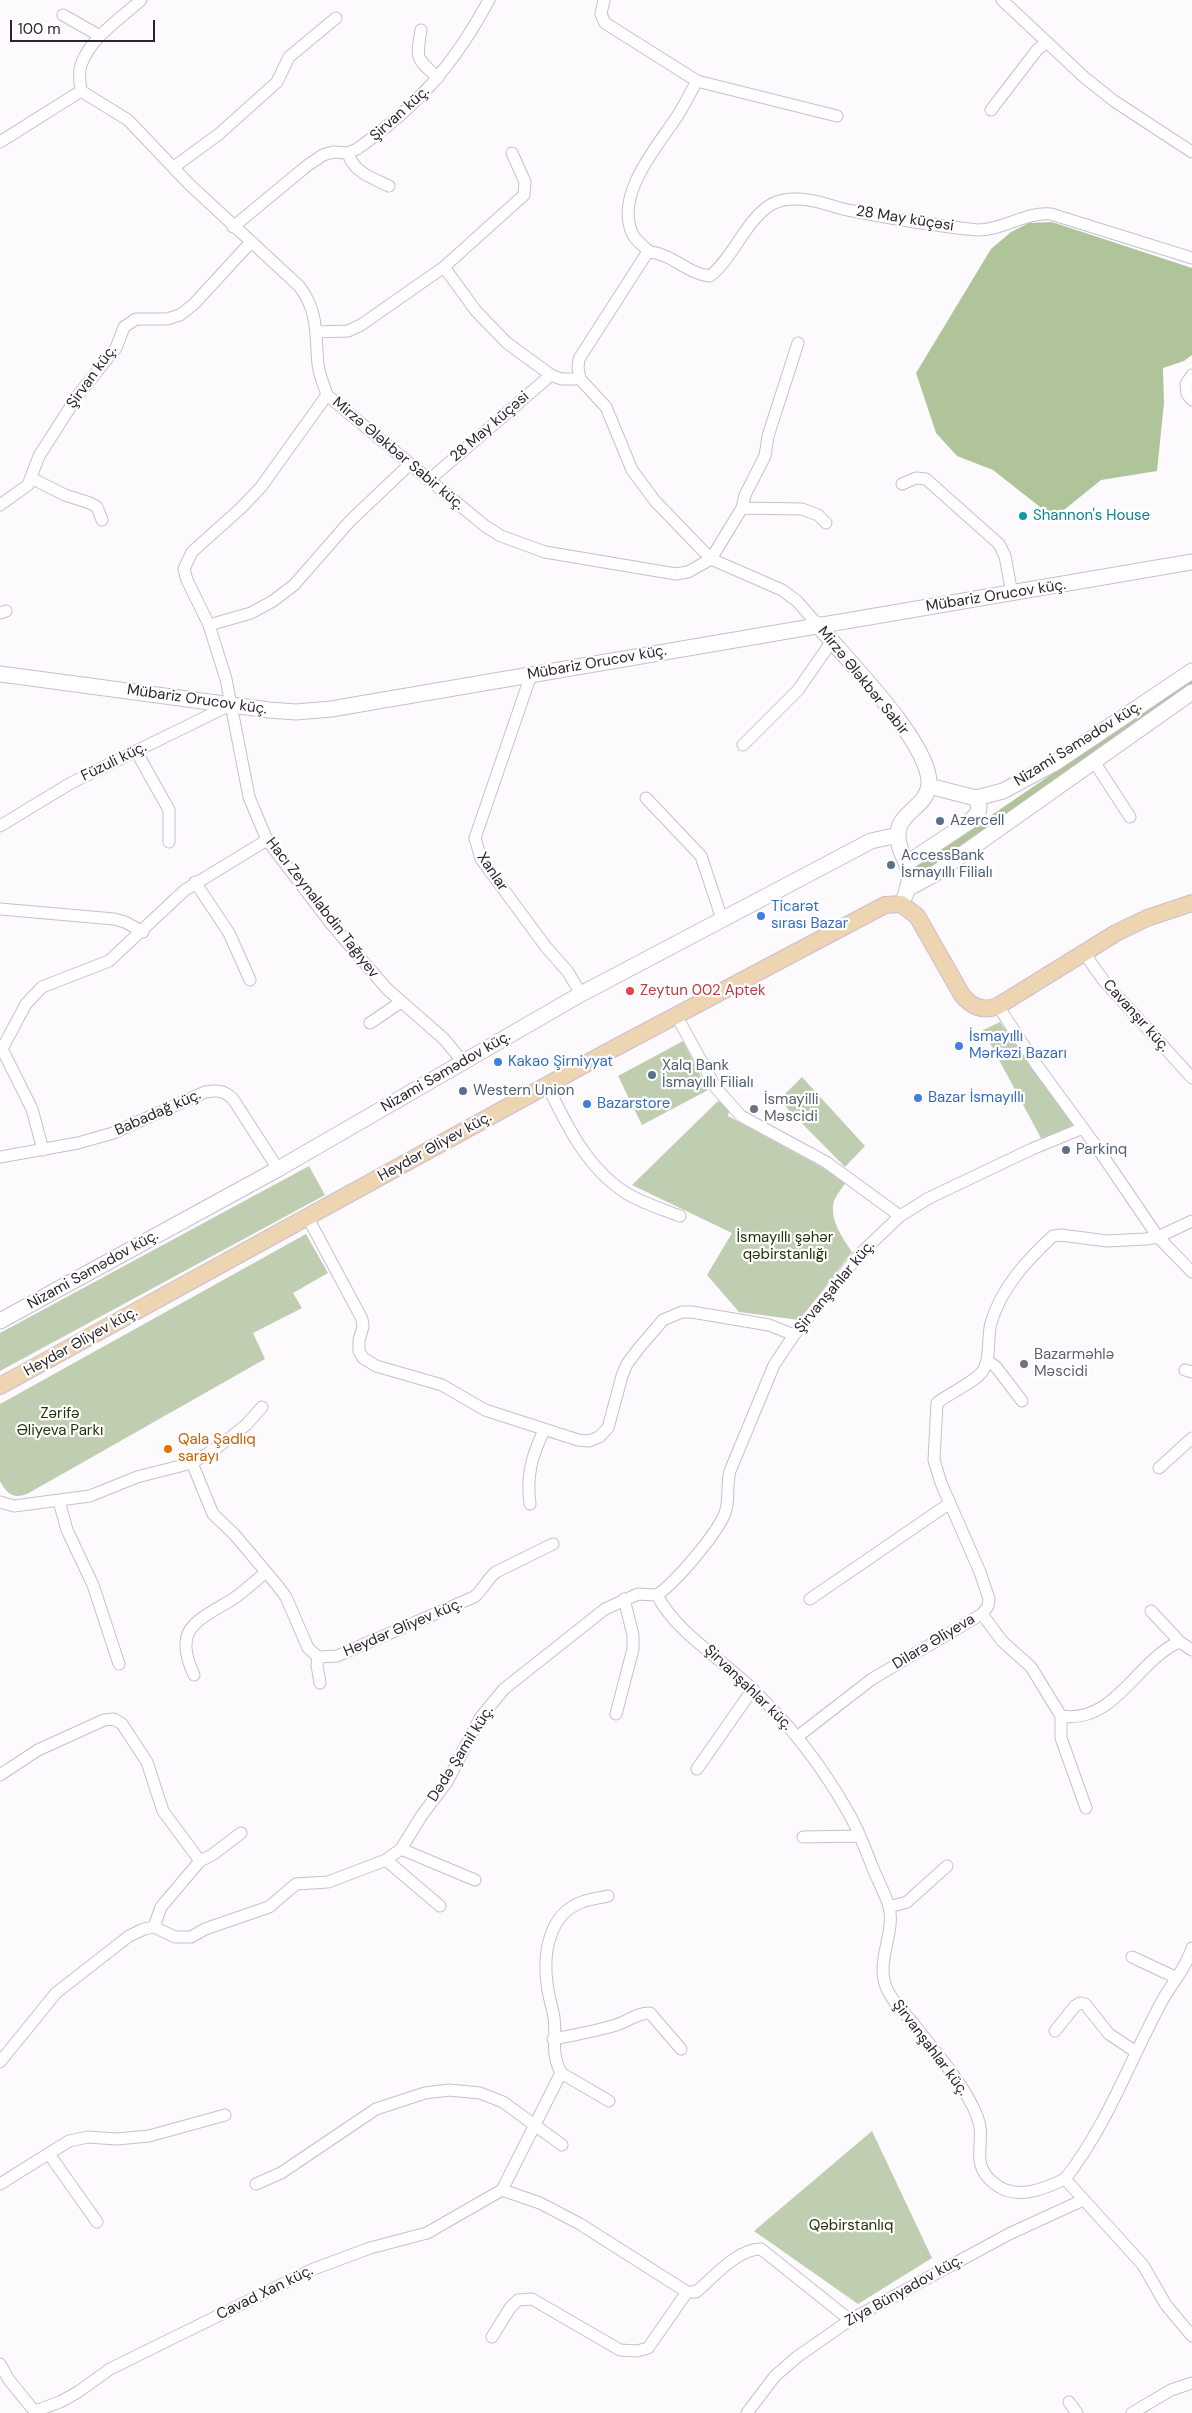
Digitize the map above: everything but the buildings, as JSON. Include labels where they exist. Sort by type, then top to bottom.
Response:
[{"type":"main road","points":[[904,897],[917,916],[962,996],[978,1008],[990,1009],[998,1006],[1131,925],[1192,903]]},
{"type":"main road","name":"Heydər Əliyev küç.","points":[[0,1386],[676,1015],[885,905],[904,897]]},
{"type":"street","points":[[0,142],[82,91],[80,66],[86,53],[100,36],[141,0]]},
{"type":"street","name":"Şirvan küç.","points":[[233,227],[308,164],[322,155],[333,152],[348,153],[358,149],[380,134],[417,102],[438,78],[463,43],[489,0]]},
{"type":"street","points":[[604,0],[601,14],[605,23],[697,81],[838,116]]},
{"type":"street","points":[[1002,0],[1114,101],[1192,152]]},
{"type":"street","points":[[64,15],[100,36]]},
{"type":"street","points":[[174,167],[219,134],[277,82],[289,58],[336,18]]},
{"type":"street","points":[[421,30],[417,54],[420,62],[438,78]]},
{"type":"street","points":[[991,110],[1037,50],[1047,42]]},
{"type":"street","name":"28 May küçəsi","points":[[697,81],[678,114],[643,165],[633,186],[628,221],[633,235],[650,252],[659,253],[698,275],[710,276],[721,268],[760,214],[772,204],[781,200],[798,199],[817,200],[862,213],[978,230],[996,228],[1030,215],[1051,214],[1192,258]]},
{"type":"street","name":"Mirzə Ələkbər Sabir küç.","points":[[82,91],[128,120],[233,227],[299,286],[308,297],[312,306],[317,332],[318,366],[327,395],[493,531],[523,545],[545,552],[676,574],[688,572],[711,559]]},
{"type":"street","points":[[348,153],[350,161],[356,169],[389,186]]},
{"type":"street","points":[[317,332],[348,331],[361,326],[444,267],[524,195],[525,182],[512,153]]},
{"type":"street","name":"Şirvan küç.","points":[[0,505],[21,492],[31,478],[33,468],[39,456],[78,394],[116,348],[124,327],[136,319],[166,319],[180,315],[194,304],[251,242]]},
{"type":"street","points":[[650,252],[583,352],[578,368],[580,379],[606,407],[618,439],[641,486],[711,559],[742,508],[746,495],[765,456],[768,436],[798,343]]},
{"type":"street","points":[[444,267],[494,332],[551,375],[561,379],[580,379]]},
{"type":"street","name":"28 May küçəsi","points":[[429,480],[551,375]]},
{"type":"street","points":[[1192,375],[1186,384],[1187,394],[1192,400]]},
{"type":"street","name":"Hacı Zeynalabdin Tağıyev","points":[[327,395],[261,487],[241,508],[192,552],[184,569],[187,580],[209,626],[226,678],[249,797],[267,840],[332,925],[400,1002],[444,1038],[463,1062]]},
{"type":"street","points":[[209,626],[252,613],[273,601],[294,585],[350,521],[410,464]]},
{"type":"street","points":[[31,478],[65,495],[97,507],[102,520]]},
{"type":"street","points":[[902,484],[916,478],[926,479],[994,538],[1005,556],[1012,594]]},
{"type":"street","points":[[742,508],[802,509],[818,515],[826,523]]},
{"type":"street","name":"Mirzə Ələkbər Sabir","points":[[711,559],[782,590],[797,602],[900,721],[924,762],[929,777],[929,786]]},
{"type":"street","name":"Mübariz Orucov küç.","points":[[0,674],[296,712],[331,709],[817,624],[1012,594],[1192,562]]},
{"type":"street","points":[[743,745],[794,694],[832,641]]},
{"type":"street","name":"Nizami Səmədov küç.","points":[[929,786],[976,798],[1003,791],[1055,763],[1192,671]]},
{"type":"street","name":"Xanlar","points":[[531,675],[475,838],[482,859],[546,947],[568,972],[581,994]]},
{"type":"street","points":[[904,897],[1093,760],[1192,692]]},
{"type":"street","name":"Füzuli küç.","points":[[0,826],[41,800],[232,704]]},
{"type":"street","points":[[136,751],[169,810],[169,842]]},
{"type":"street","points":[[1093,760],[1130,817]]},
{"type":"street","points":[[904,897],[910,880],[908,863],[898,835],[902,823],[920,803],[929,786]]},
{"type":"street","points":[[646,798],[701,856],[722,919]]},
{"type":"street","points":[[908,863],[972,819],[979,807],[976,798]]},
{"type":"street","name":"Nizami Səmədov küç.","points":[[0,1321],[278,1170],[581,994],[871,841],[898,835]]},
{"type":"street","points":[[43,1150],[38,1125],[32,1109],[1,1049],[33,994],[54,982],[109,961],[143,932],[195,882],[267,840]]},
{"type":"street","points":[[195,882],[229,933],[250,980]]},
{"type":"street","points":[[0,910],[114,919],[125,922],[143,932]]},
{"type":"street","name":"Cavanşır küç.","points":[[1084,952],[1104,981],[1192,1078]]},
{"type":"street","points":[[370,1023],[400,1002]]},
{"type":"street","points":[[998,1006],[1036,1064],[1083,1128],[1158,1237],[1192,1272]]},
{"type":"street","points":[[676,1015],[716,1088],[741,1116],[826,1162],[900,1216]]},
{"type":"street","points":[[547,1085],[576,1142],[605,1178],[628,1194],[680,1216]]},
{"type":"street","name":"Babadağ küç.","points":[[0,1157],[43,1150],[113,1134],[205,1092],[217,1090],[233,1099],[278,1170]]},
{"type":"street","name":"Şirvanşahlar küç.","points":[[1065,2179],[1046,2188],[1025,2192],[1007,2191],[984,2175],[979,2164],[981,2128],[972,2106],[939,2056],[889,1994],[884,1982],[883,1971],[890,1925],[889,1907],[849,1814],[831,1784],[797,1737],[753,1689],[672,1617],[657,1595],[682,1573],[720,1522],[726,1507],[727,1482],[730,1471],[774,1365],[794,1335],[859,1255],[900,1216],[929,1198],[1032,1149],[1083,1128]]},
{"type":"street","points":[[308,1218],[362,1319],[363,1327],[359,1340],[359,1351],[363,1358],[376,1366],[442,1385],[485,1410],[578,1440],[589,1441],[599,1437],[608,1428],[627,1364],[664,1320],[682,1312],[692,1312],[769,1325],[794,1335]]},
{"type":"street","points":[[982,1614],[988,1606],[989,1600],[980,1572],[941,1483],[934,1460],[938,1404],[943,1398],[982,1373],[987,1360],[990,1324],[1000,1299],[1016,1275],[1053,1236],[1061,1235],[1107,1241],[1158,1237],[1192,1221]]},
{"type":"street","points":[[987,1360],[996,1367],[1022,1401]]},
{"type":"street","points":[[0,1502],[14,1506],[99,1494],[137,1477],[192,1463],[218,1447],[246,1425],[262,1407]]},
{"type":"street","points":[[530,1504],[528,1486],[532,1456],[544,1430]]},
{"type":"street","points":[[1159,1468],[1192,1438]]},
{"type":"street","points":[[192,1463],[214,1514],[234,1534],[286,1597],[308,1648],[318,1657],[317,1665],[320,1683]]},
{"type":"street","points":[[59,1501],[67,1530],[93,1585],[119,1664]]},
{"type":"street","points":[[810,1599],[950,1503]]},
{"type":"street","name":"Heydər Əliyev küç.","points":[[318,1657],[337,1656],[474,1597],[482,1590],[490,1576],[553,1544]]},
{"type":"street","points":[[194,1675],[186,1656],[186,1640],[195,1621],[235,1598],[266,1572]]},
{"type":"street","name":"Dədə Şamil küç.","points":[[154,1927],[175,1937],[191,1937],[205,1929],[269,1907],[296,1884],[328,1882],[386,1860],[401,1849],[447,1782],[480,1718],[504,1689],[605,1609],[638,1594],[657,1595]]},
{"type":"street","points":[[616,1714],[633,1649],[633,1635],[624,1599]]},
{"type":"street","points":[[1151,1611],[1180,1642],[1192,1650]]},
{"type":"street","name":"Dilarə Əliyeva","points":[[797,1737],[872,1679],[982,1614],[1002,1641],[1031,1667],[1061,1716]]},
{"type":"street","points":[[1086,1808],[1061,1738],[1061,1716],[1074,1718],[1095,1713],[1108,1704],[1166,1648],[1180,1642]]},
{"type":"street","points":[[697,1769],[753,1689]]},
{"type":"street","points":[[0,1775],[38,1750],[104,1720],[114,1719],[122,1724],[148,1762],[163,1811],[200,1861]]},
{"type":"street","points":[[0,2062],[56,1993],[128,1936],[154,1927],[161,1907],[200,1861],[212,1855],[241,1833]]},
{"type":"street","points":[[803,1837],[859,1836]]},
{"type":"street","points":[[401,1849],[475,1880]]},
{"type":"street","points":[[386,1860],[440,1906]]},
{"type":"street","points":[[889,1907],[907,1902],[948,1866]]},
{"type":"street","points":[[608,1896],[581,1902],[565,1913],[551,1932],[546,1952],[547,1983],[554,2019],[554,2059],[561,2074],[609,2101]]},
{"type":"street","points":[[1192,1948],[1190,1963],[1176,1978],[1162,2000],[1097,2130],[1065,2179],[1143,2265],[1166,2305],[1192,2336]]},
{"type":"street","points":[[1132,1957],[1176,1978]]},
{"type":"street","points":[[1055,2031],[1075,2006],[1080,2003],[1085,2004],[1098,2023],[1109,2034],[1136,2052]]},
{"type":"street","points":[[553,2039],[595,2031],[620,2024],[640,2013],[650,2013],[681,2049]]},
{"type":"street","points":[[561,2074],[502,2190],[540,2203],[580,2224],[687,2292],[696,2292],[740,2256],[752,2249],[761,2249],[850,2320]]},
{"type":"street","points":[[256,2184],[281,2173],[376,2110],[425,2093],[449,2090],[480,2093],[503,2102],[535,2123],[562,2145]]},
{"type":"street","points":[[0,2184],[70,2141],[88,2136],[117,2139],[149,2136],[225,2115]]},
{"type":"street","points":[[49,2154],[96,2222]]},
{"type":"street","name":"Cavad Xan küç.","points":[[35,2412],[78,2392],[110,2369],[311,2270],[370,2248],[426,2233],[502,2190]]},
{"type":"street","name":"Ziya Bünyadov küç.","points":[[747,2413],[776,2376],[797,2356],[850,2320],[1009,2234],[1084,2200]]},
{"type":"street","points":[[492,2338],[510,2308],[518,2300],[532,2299],[620,2350],[637,2351],[648,2348],[687,2292]]},
{"type":"street","points":[[0,2364],[35,2412]]},
{"type":"street","points":[[1132,2413],[1171,2390],[1192,2383]]},
{"type":"street","points":[[1069,2402],[1077,2413]]},
{"type":"green space","points":[[1052,222],[1192,268],[1192,355],[1184,361],[1163,368],[1164,403],[1157,471],[1101,480],[1054,518],[993,470],[957,456],[936,433],[916,373],[991,249],[1011,232],[1029,223]]},
{"type":"green space","points":[[1192,679],[1192,687],[919,876],[915,867]]},
{"type":"green space","points":[[1000,1022],[1074,1125],[1042,1140],[983,1030]]},
{"type":"green space","points":[[683,1041],[708,1090],[642,1125],[618,1076]]},
{"type":"green space","points":[[802,1077],[865,1146],[845,1167],[779,1100]]},
{"type":"green space","name":"İsmayıllı şəhər qəbirstanlığı","points":[[718,1101],[730,1108],[728,1116],[847,1181],[834,1201],[833,1215],[852,1252],[799,1320],[739,1312],[707,1275],[732,1233],[632,1185]]},
{"type":"green space","points":[[309,1166],[325,1195],[0,1371],[0,1333]]},
{"type":"green space","name":"Zərifə Əliyeva Parkı","points":[[306,1234],[328,1273],[293,1293],[302,1308],[253,1333],[265,1359],[27,1494],[14,1496],[5,1489],[0,1481],[0,1404]]},
{"type":"green space","name":"Qəbirstanlıq","points":[[872,2131],[932,2258],[858,2304],[754,2231]]},
{"type":"place","name":"Shannon's House","points":[[1023,516]]},
{"type":"place","name":"Azercell","points":[[940,821]]},
{"type":"place","name":"AccessBank İsmayıllı Filialı","points":[[891,865]]},
{"type":"place","name":"Ticarət sırası Bazar","points":[[761,916]]},
{"type":"place","name":"Zeytun 002 Aptek","points":[[630,991]]},
{"type":"place","name":"İsmayıllı Mərkəzi Bazarı","points":[[959,1046]]},
{"type":"place","name":"Kakao Şirniyyat","points":[[498,1062]]},
{"type":"place","name":"Xalq Bank İsmayıllı Filialı","points":[[652,1075]]},
{"type":"place","name":"Western Union","points":[[463,1091]]},
{"type":"place","name":"Bazar İsmayıllı","points":[[918,1098]]},
{"type":"place","name":"Bazarstore","points":[[587,1104]]},
{"type":"place","name":"İsmayilli Məscidi","points":[[754,1109]]},
{"type":"place","name":"Parkinq","points":[[1066,1150]]},
{"type":"place","name":"Bazarməhlə Məscidi","points":[[1024,1364]]},
{"type":"place","name":"Qala Şadlıq sarayı","points":[[168,1449]]}]
